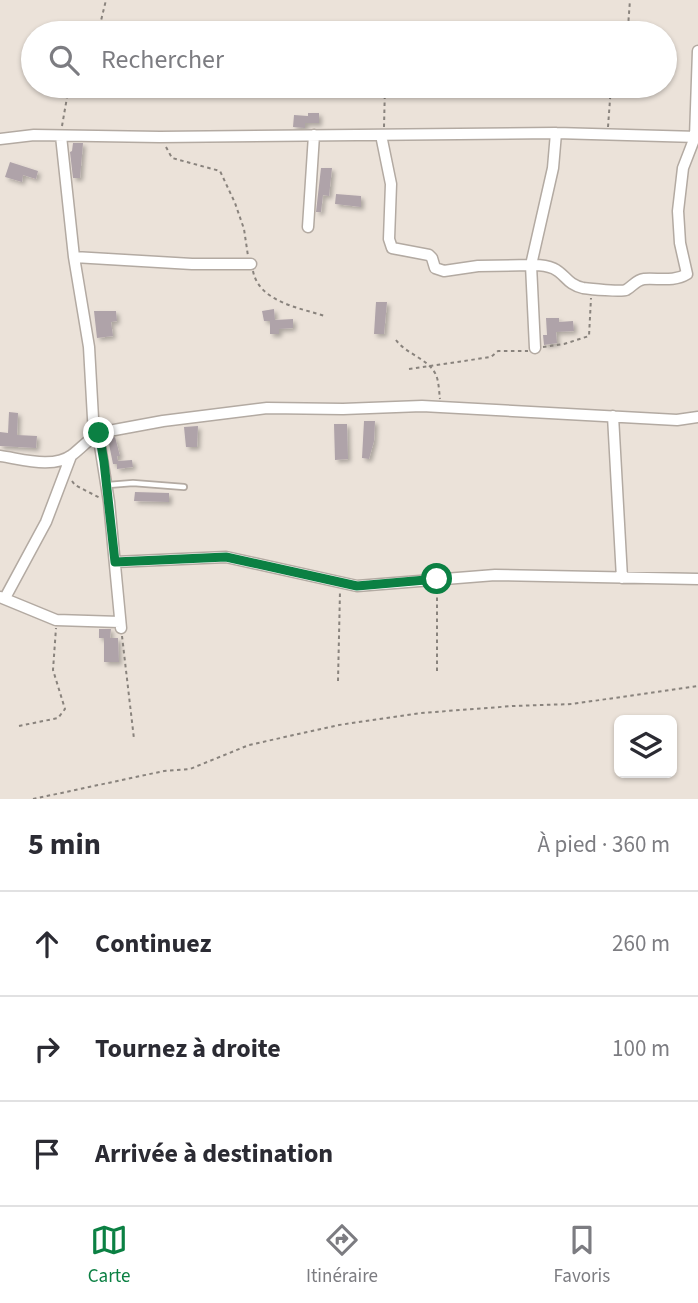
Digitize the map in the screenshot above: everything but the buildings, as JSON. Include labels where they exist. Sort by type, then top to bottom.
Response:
[{"type":"street","points":[[382,135],[391,184],[389,239],[392,248],[397,251],[429,255],[435,268],[444,271],[478,266],[547,264],[559,270],[573,284],[624,292],[637,281],[677,279],[687,274],[680,243],[678,211],[683,167],[696,137],[698,51]]},
{"type":"street","points":[[0,139],[34,135],[160,137],[556,133],[696,137]]},
{"type":"street","points":[[535,348],[531,265],[553,168],[556,133]]},
{"type":"street","points":[[309,227],[314,135]]},
{"type":"street","points":[[61,136],[74,257],[89,347],[96,435],[107,485],[121,625],[56,620],[2,597],[46,522],[71,456]]},
{"type":"street","points":[[74,257],[192,264],[251,264]]},
{"type":"street","points":[[0,456],[51,462],[71,456],[96,435],[163,421],[267,408],[442,407],[697,420]]},
{"type":"street","points":[[613,416],[622,578]]},
{"type":"street","points":[[115,562],[226,557],[357,586],[495,575],[698,579]]},
{"type":"lane","points":[[107,485],[133,483],[184,487]]},
{"type":"path","points":[[101,21],[106,0]]},
{"type":"path","points":[[628,21],[630,0]]},
{"type":"path","points":[[61,136],[67,98]]},
{"type":"path","points":[[382,135],[384,98]]},
{"type":"path","points":[[607,135],[610,98]]},
{"type":"path","points":[[160,137],[172,158],[220,171],[235,203],[255,280],[273,299],[325,316]]},
{"type":"path","points":[[409,369],[491,357],[498,351],[531,351],[589,336],[592,288]]},
{"type":"path","points":[[396,340],[402,349],[429,366],[436,375],[442,407]]},
{"type":"path","points":[[65,472],[75,485],[109,502]]},
{"type":"path","points":[[437,579],[437,671]]},
{"type":"path","points":[[338,681],[341,583]]},
{"type":"path","points":[[19,726],[58,718],[65,709],[52,670],[56,620]]},
{"type":"path","points":[[121,625],[134,739]]},
{"type":"path","points":[[33,799],[164,771],[190,769],[249,745],[339,724],[513,705],[572,704],[698,686]]},
{"type":"route","points":[[99,433],[115,562],[226,557],[357,586],[437,579]]}]
